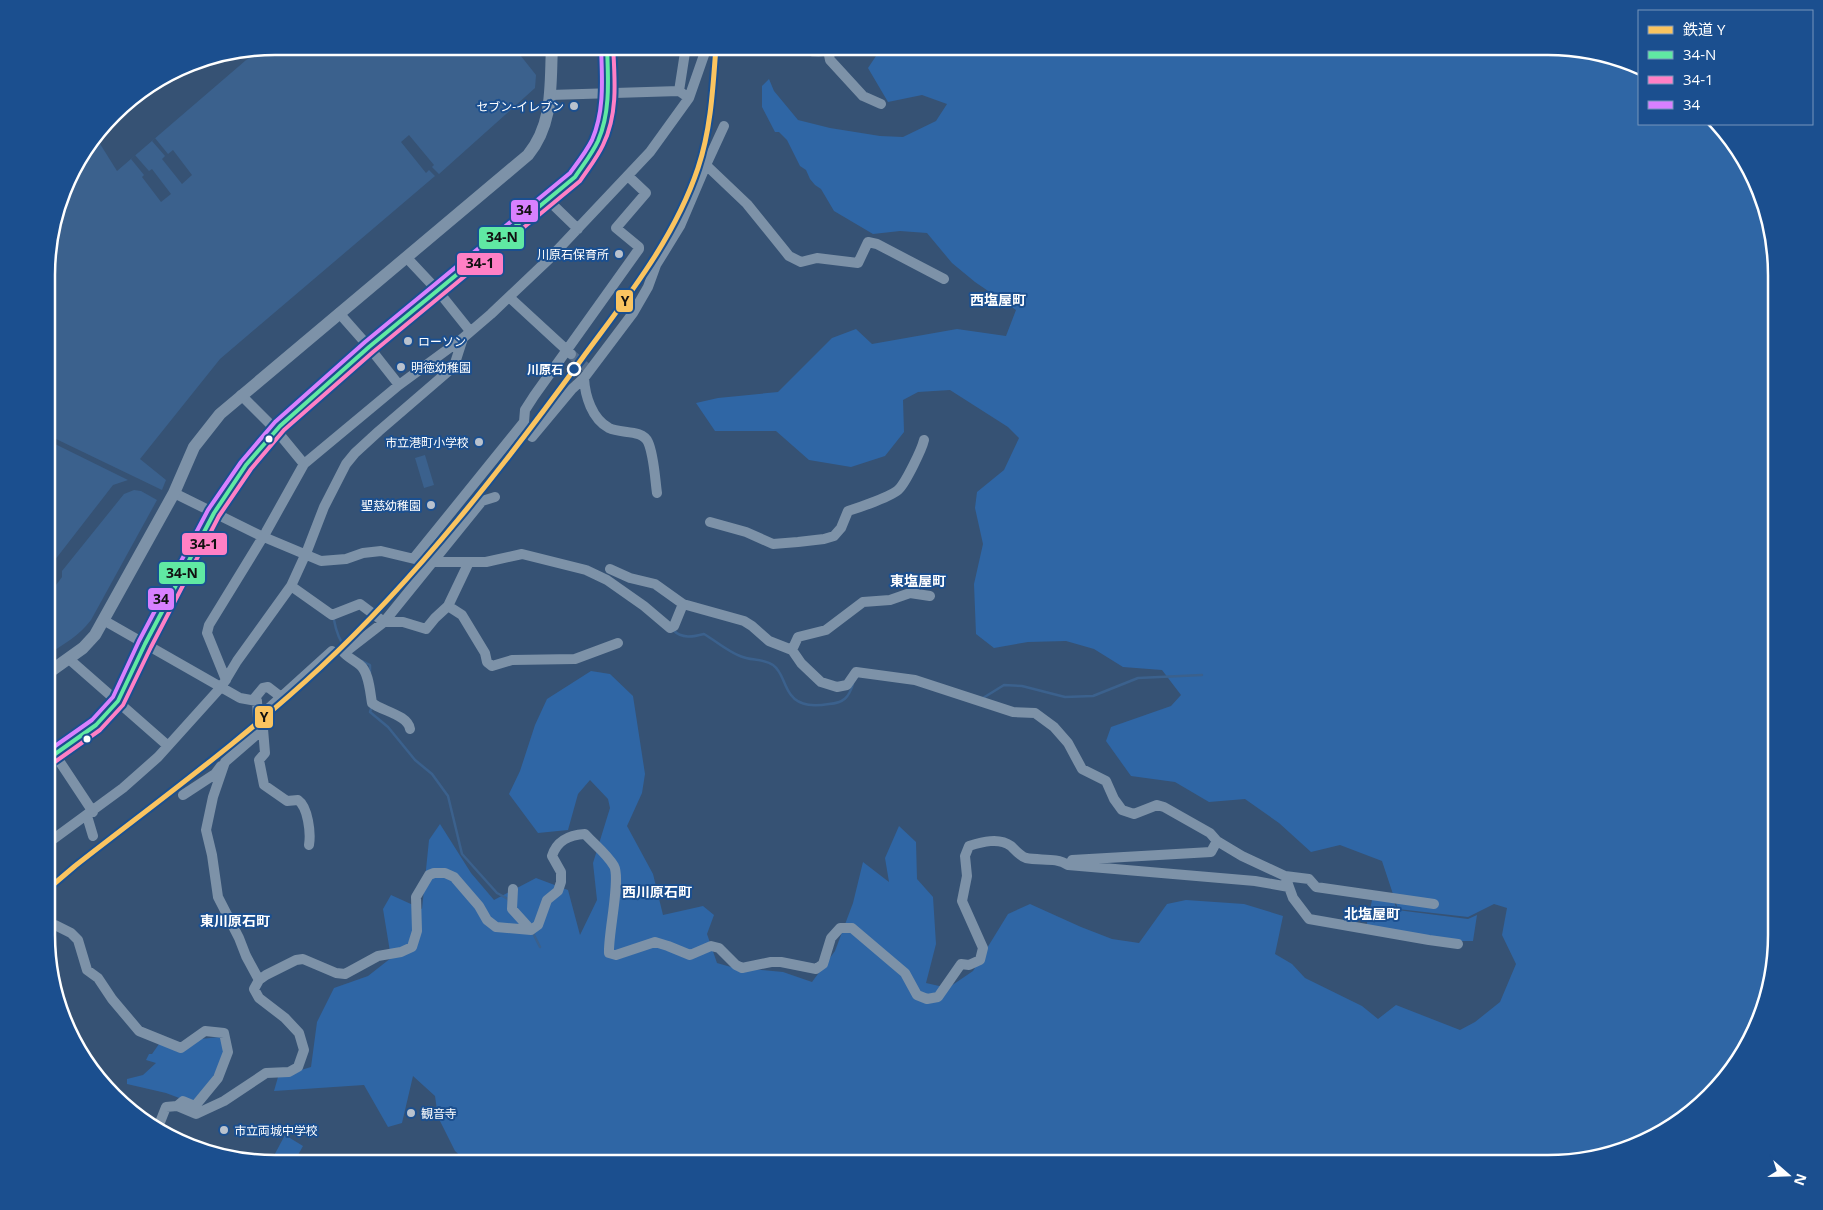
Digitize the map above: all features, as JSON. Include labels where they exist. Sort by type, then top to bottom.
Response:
[{"type":"highway","points":[[55,749],[96,725],[118,701],[145,644],[214,513],[246,465],[276,430],[369,347],[575,177],[598,142],[605,118],[609,92],[608,55]]},
{"type":"street","points":[[55,668],[69,659],[96,635],[174,493],[194,447],[220,414],[528,155],[538,143],[546,124],[550,94],[552,55]]},
{"type":"street","points":[[679,91],[685,55]]},
{"type":"street","points":[[224,683],[207,630],[264,536],[304,464],[398,385],[466,334],[560,249],[650,152],[689,98],[704,55]]},
{"type":"street","points":[[829,55],[830,60],[863,96],[881,104]]},
{"type":"street","points":[[550,94],[679,91],[689,98]]},
{"type":"street","points":[[532,437],[572,389],[584,378],[633,313],[644,294],[656,265],[686,212],[724,126]]},
{"type":"street","points":[[706,165],[747,204],[776,242],[789,256],[796,260],[809,261],[817,258],[858,263],[868,242],[877,244],[944,279]]},
{"type":"street","points":[[414,558],[524,422],[525,410],[548,375],[569,352],[639,249],[616,228],[646,193],[628,176]]},
{"type":"street","points":[[548,200],[578,229]]},
{"type":"street","points":[[407,258],[438,291],[466,334]]},
{"type":"street","points":[[509,297],[569,352]]},
{"type":"street","points":[[338,313],[369,347],[398,385]]},
{"type":"street","points":[[55,838],[123,788],[158,757],[224,683],[237,661],[291,586],[330,493],[346,464],[379,431],[451,369],[458,357],[466,334]]},
{"type":"street","points":[[584,378],[590,408],[600,421],[611,429],[642,435],[648,442],[657,493]]},
{"type":"street","points":[[241,395],[276,430],[304,464]]},
{"type":"street","points":[[710,522],[746,532],[773,544],[824,539],[834,536],[841,528],[848,511],[861,508],[899,490],[923,448],[924,440]]},
{"type":"street","points":[[174,493],[304,555],[321,561],[381,551],[427,562],[486,562],[522,554],[586,570],[607,580],[644,606],[670,628],[674,626],[682,604]]},
{"type":"street","points":[[410,729],[405,719],[372,703],[366,675],[362,666],[344,653],[384,622],[482,501],[495,496]]},
{"type":"street","points":[[291,586],[332,614],[360,604],[384,622],[403,622],[426,629],[434,618],[448,606],[469,562]]},
{"type":"street","points":[[610,569],[630,578],[655,584],[682,604],[752,626],[769,641],[792,650],[801,663],[821,682],[837,688],[847,685],[856,672],[915,680],[1013,712],[1035,714],[1054,726],[1068,743],[1082,769],[1106,781],[1114,799],[1122,810],[1134,814],[1157,805],[1164,807],[1210,833],[1217,841],[1242,856],[1285,876],[1309,879],[1316,887],[1434,904]]},
{"type":"street","points":[[792,650],[798,638],[826,630],[863,602],[890,600],[910,593],[930,596]]},
{"type":"street","points":[[448,606],[462,615],[485,653],[487,662],[492,666],[512,660],[575,659],[618,643]]},
{"type":"street","points":[[104,620],[145,644],[224,683],[240,698],[257,701],[258,718],[263,729],[265,753],[259,760],[264,784],[287,801],[298,800],[302,803],[308,821],[309,845]]},
{"type":"street","points":[[258,718],[332,651]]},
{"type":"street","points":[[69,659],[167,745]]},
{"type":"street","points":[[253,700],[262,688],[268,687],[281,698]]},
{"type":"street","points":[[183,795],[215,774],[225,762],[263,729]]},
{"type":"street","points":[[55,760],[90,814],[93,836]]},
{"type":"street","points":[[225,762],[213,797],[206,830],[218,897],[259,980]]},
{"type":"street","points":[[160,1123],[166,1107],[176,1106],[196,1114],[224,1101],[266,1073],[289,1072],[298,1067],[304,1050],[299,1033],[285,1018],[259,998],[254,989],[259,980],[296,960],[303,959],[336,974],[345,974],[378,956],[412,948],[417,930],[416,897],[429,875],[434,873],[445,873],[454,878],[479,906],[486,920],[496,926],[531,930],[538,925],[547,900],[558,891],[561,882],[561,872],[552,856],[554,848],[562,840],[584,834],[616,868],[614,908],[608,942],[609,953],[616,955],[655,942],[690,955],[711,946],[719,948],[736,965],[742,968],[781,962],[816,969],[823,964],[831,938],[840,928],[852,928],[905,973],[917,995],[927,999],[938,997],[961,964],[969,965],[980,960],[982,954],[983,948],[962,901],[967,876],[965,856],[969,846],[983,841],[992,841],[1008,844],[1024,857],[1062,861],[1211,852],[1217,841]]},
{"type":"street","points":[[1062,861],[1068,865],[1255,881],[1289,887]]},
{"type":"street","points":[[1285,876],[1293,898],[1308,918],[1458,944]]},
{"type":"street","points":[[512,889],[512,909],[531,930]]},
{"type":"street","points":[[55,924],[71,933],[78,940],[87,970],[98,978],[112,999],[139,1031],[181,1048],[205,1031],[224,1033],[228,1052],[218,1078],[195,1106],[183,1101],[176,1106]]},
{"type":"shaded area","points":[[520,55],[536,75],[535,88],[439,174],[432,167],[434,165],[409,135],[401,142],[426,173],[429,170],[435,176],[220,359],[140,459],[166,480],[162,490],[55,438],[55,261],[62,218],[84,165],[99,142],[117,171],[250,56]]},
{"type":"shaded area","points":[[877,55],[1562,55],[1605,62],[1638,75],[1638,125],[1709,125],[1723,141],[1739,165],[1756,204],[1764,232],[1768,261],[1768,949],[1761,992],[1739,1045],[1723,1069],[1704,1091],[1682,1110],[1658,1126],[1619,1143],[1591,1151],[1562,1155],[459,1155],[455,1151],[438,1117],[435,1096],[413,1076],[402,1123],[388,1127],[364,1085],[274,1091],[278,1077],[311,1067],[317,1022],[334,988],[368,976],[391,958],[383,909],[391,895],[422,909],[429,840],[440,824],[471,873],[494,900],[536,878],[568,890],[580,935],[597,900],[593,863],[610,808],[608,799],[590,780],[578,794],[568,830],[538,833],[509,794],[520,771],[535,725],[547,699],[591,671],[610,674],[633,696],[645,774],[642,793],[627,826],[653,874],[663,915],[703,906],[714,915],[707,934],[717,963],[731,967],[783,972],[812,982],[835,951],[853,903],[863,862],[889,882],[885,858],[899,826],[916,842],[917,879],[933,897],[936,944],[926,983],[948,988],[973,971],[1008,914],[1030,904],[1112,939],[1139,943],[1167,904],[1186,900],[1244,904],[1283,916],[1275,954],[1292,964],[1305,978],[1362,1006],[1378,1019],[1396,1005],[1460,1030],[1475,1022],[1500,1002],[1516,964],[1502,935],[1507,908],[1494,904],[1468,917],[1398,909],[1382,861],[1340,845],[1311,852],[1279,823],[1245,799],[1209,802],[1175,782],[1131,776],[1106,741],[1111,727],[1171,706],[1181,695],[1162,670],[1123,667],[1094,649],[1066,641],[1028,642],[994,648],[976,634],[974,584],[983,544],[975,508],[977,492],[1004,470],[1019,438],[1008,427],[950,390],[918,392],[903,400],[904,432],[885,456],[851,467],[809,460],[776,431],[715,431],[696,403],[718,398],[778,392],[832,338],[856,329],[872,344],[957,329],[1006,336],[1016,310],[975,282],[952,263],[927,233],[900,231],[873,234],[834,211],[821,189],[810,179],[806,170],[800,166],[787,140],[779,132],[775,132],[762,107],[762,86],[769,79],[774,91],[798,120],[830,128],[880,136],[903,137],[936,121],[947,104],[922,95],[888,102],[868,68]]},
{"type":"shaded area","points":[[55,444],[128,480],[113,485],[55,560]]},
{"type":"shaded area","points":[[425,455],[434,485],[424,488],[415,458]]},
{"type":"shaded area","points":[[134,490],[141,491],[157,500],[91,620],[77,635],[55,650],[55,586],[62,577],[62,571],[124,494]]},
{"type":"shaded area","points":[[1373,896],[1393,899],[1397,910],[1468,919],[1477,915],[1473,941],[1459,941],[1366,927]]},
{"type":"shaded area","points":[[220,1037],[226,1057],[195,1104],[166,1093],[127,1084],[127,1079],[143,1075],[156,1063],[146,1060],[159,1044],[182,1052],[200,1039]]},
{"type":"shaded area","points":[[285,1135],[303,1146],[298,1155],[274,1155]]},
{"type":"pier","points":[[155,138],[168,154],[173,150],[192,175],[182,184],[162,159],[165,156],[152,141]]},
{"type":"pier","points":[[135,155],[149,171],[152,169],[171,194],[161,202],[142,177],[144,175],[131,159]]},
{"type":"waterway","points":[[334,620],[338,635],[346,649]]},
{"type":"waterway","points":[[673,630],[684,636],[704,634],[735,654],[773,665],[779,671],[791,695],[804,704],[819,705],[842,701],[848,696],[853,684]]},
{"type":"waterway","points":[[362,661],[370,665],[370,673]]},
{"type":"waterway","points":[[983,698],[1004,685],[1022,686],[1065,697],[1093,696],[1138,678],[1202,675]]},
{"type":"waterway","points":[[372,706],[370,712],[388,727],[415,760],[432,774],[448,796],[462,854],[497,893],[509,901]]},
{"type":"waterway","points":[[533,933],[540,947]]},
{"type":"tunnel","points":[[572,355],[589,370]]},
{"type":"rail line","name":"Y","points":[[55,883],[292,694],[357,632],[391,596],[458,520],[490,480],[552,400],[631,292],[676,220],[698,168],[706,138],[711,108],[715,55]]},
{"type":"transit line","name":"34","points":[[55,746],[92,720],[113,697],[139,641],[208,510],[241,462],[275,422],[365,342],[570,173],[585,153],[596,129],[602,94],[601,55]]},
{"type":"transit line","name":"34-N","points":[[55,754],[96,725],[118,701],[145,644],[214,513],[246,465],[280,426],[369,347],[575,177],[596,146],[602,130],[608,94],[607,55]]},
{"type":"transit line","name":"34-1","points":[[55,762],[100,730],[123,705],[219,516],[251,469],[284,430],[373,352],[580,181],[601,150],[608,133],[614,97],[613,55]]},
{"type":"place","name":"セブン-イレブン","points":[[574,106]]},
{"type":"place","name":"川原石保育所","points":[[619,254]]},
{"type":"place","name":"ローソン","points":[[408,341]]},
{"type":"place","name":"明徳幼稚園","points":[[401,367]]},
{"type":"place","name":"川原石","points":[[574,369]]},
{"type":"place","name":"市立港町小学校","points":[[479,442]]},
{"type":"place","name":"聖慈幼稚園","points":[[431,505]]},
{"type":"place","name":"観音寺","points":[[411,1113]]},
{"type":"place","name":"市立両城中学校","points":[[224,1130]]},
{"type":"district","name":"西塩屋町","points":[[998,299]]},
{"type":"district","name":"東塩屋町","points":[[918,580]]},
{"type":"district","name":"西川原石町","points":[[657,891]]},
{"type":"district","name":"北塩屋町","points":[[1372,913]]},
{"type":"district","name":"東川原石町","points":[[235,920]]}]
